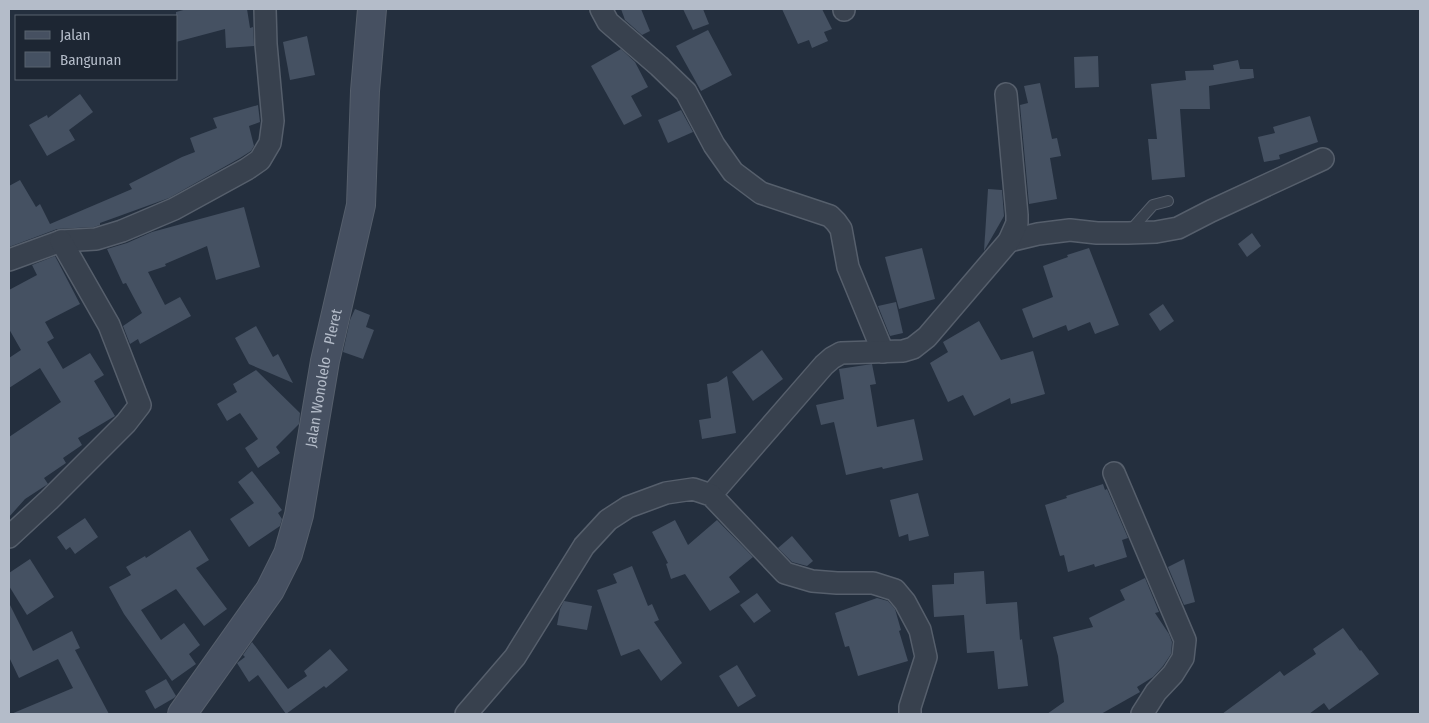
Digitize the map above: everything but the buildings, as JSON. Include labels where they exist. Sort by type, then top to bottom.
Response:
[{"type":"main road","name":"Jalan Wonolelo - Pleret","points":[[182,714],[270,590],[288,554],[299,515],[325,361],[361,205],[365,91],[372,9]]},
{"type":"street","points":[[9,260],[61,242],[96,239],[122,231],[174,209],[260,160],[270,144],[273,120],[264,9]]},
{"type":"street","points":[[601,9],[608,22],[686,92],[714,145],[732,172],[761,193],[830,216],[836,222],[841,229],[848,267],[883,352]]},
{"type":"street","points":[[711,495],[832,358],[841,354],[903,351],[914,348],[928,337],[1008,241],[1017,223],[1017,215],[1006,94]]},
{"type":"street","points":[[1008,241],[1038,234],[1070,230],[1097,233],[1128,233],[1156,232],[1178,228],[1323,158]]},
{"type":"street","points":[[9,537],[126,423],[140,405],[109,325],[61,242]]},
{"type":"street","points":[[1114,473],[1185,640],[1183,658],[1173,674],[1156,692],[1142,714]]},
{"type":"street","points":[[466,714],[515,657],[584,546],[608,520],[628,507],[666,493],[694,490],[711,495],[785,573],[812,581],[837,584],[873,583],[895,590],[905,602],[920,630],[926,656],[910,707],[910,714]]},
{"type":"lane","points":[[1128,233],[1154,205],[1168,201]]}]
